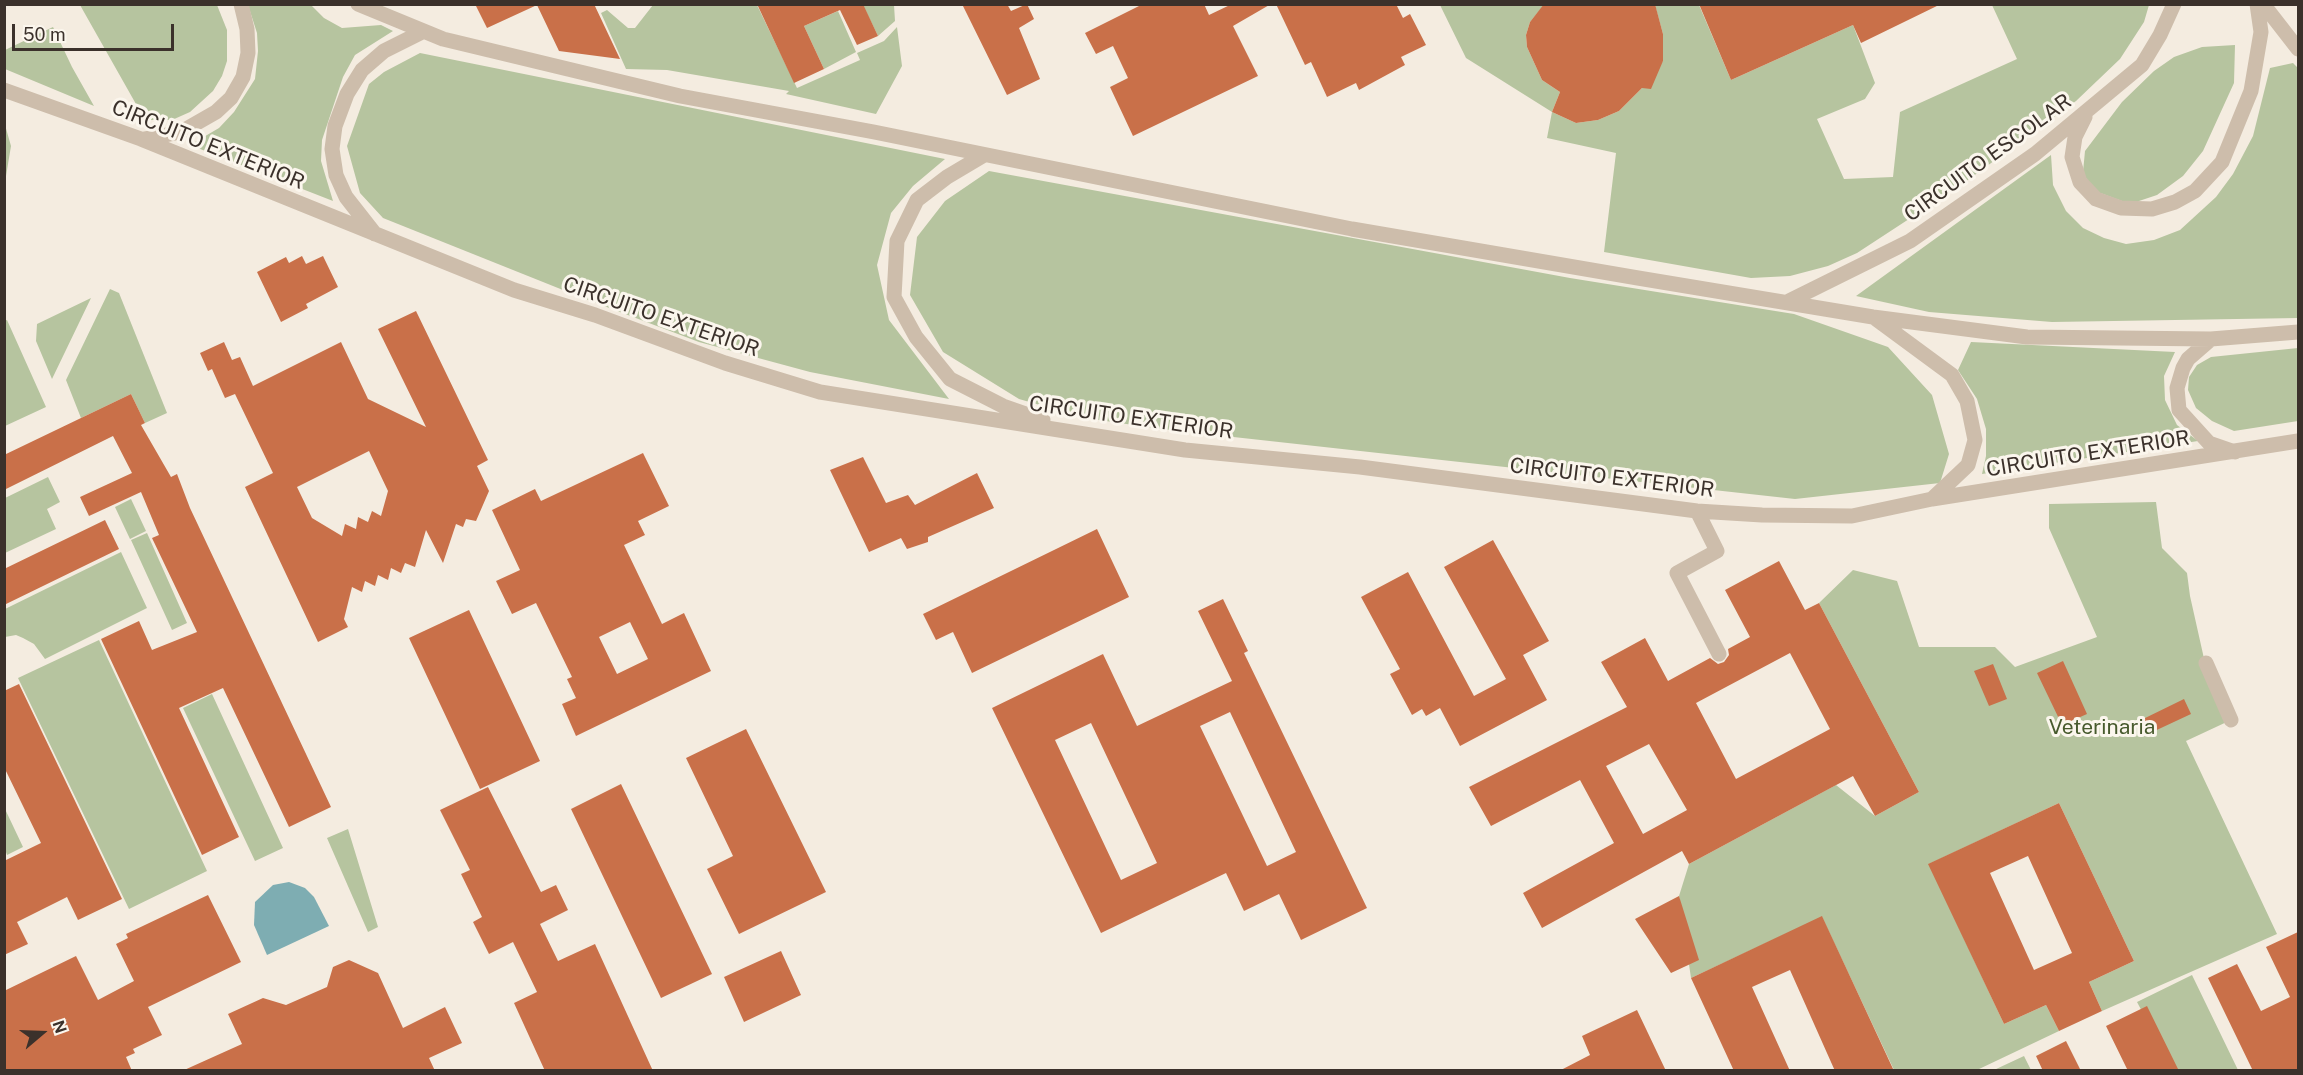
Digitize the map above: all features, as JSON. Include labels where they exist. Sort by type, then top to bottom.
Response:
[{"type":"street","points":[[141,139],[181,132],[216,112],[231,98],[243,77],[248,53],[247,30],[241,4]]},
{"type":"street","points":[[358,4],[422,32],[680,96],[1352,229],[1873,317],[2027,337],[2211,339],[2298,332]]},
{"type":"street","name":"CIRCUITO ESCOLAR","points":[[1789,301],[1910,241],[2035,154],[2142,65],[2160,35],[2174,4]]},
{"type":"street","points":[[2094,105],[2079,125],[2073,147],[2074,166],[2084,189],[2103,203],[2131,210],[2164,206],[2185,198],[2203,185],[2217,170],[2235,133],[2257,66],[2261,22],[2257,4]]},
{"type":"street","points":[[2264,4],[2298,49]]},
{"type":"street","points":[[376,235],[346,197],[336,175],[332,149],[335,126],[346,94],[362,70],[384,51],[422,32]]},
{"type":"street","name":"CIRCUITO EXTERIOR","points":[[4,90],[141,139],[514,290],[595,315],[725,363],[820,392],[1185,450],[1360,467],[1697,511],[1762,515],[1852,516],[1932,500],[2236,453],[2298,441]]},
{"type":"street","points":[[984,155],[947,177],[917,200],[897,241],[894,297],[916,338],[950,379],[1003,406],[1080,433]]},
{"type":"street","points":[[1873,317],[1952,375],[1967,401],[1975,440],[1968,465],[1932,500]]},
{"type":"street","points":[[2211,339],[2188,358],[2183,368],[2177,388],[2179,410],[2209,443],[2236,453]]},
{"type":"street","points":[[1697,511],[1717,551],[1677,573],[1719,654]]},
{"type":"street","points":[[2206,663],[2231,720]]},
{"type":"green space","points":[[80,5],[217,5],[227,30],[227,61],[222,76],[213,91],[190,112],[172,120],[145,120]]},
{"type":"green space","points":[[248,5],[311,5],[324,18],[342,28],[381,25],[393,31],[355,55],[343,77],[322,140],[321,161],[333,201],[190,145],[219,128],[234,112],[255,79],[257,33]]},
{"type":"green space","points":[[653,5],[757,5],[797,88],[860,60],[857,53],[884,41],[897,27],[902,66],[876,114],[786,94],[789,91],[667,70],[626,69],[601,13],[607,10],[628,28],[635,28]]},
{"type":"green space","points":[[863,5],[894,5],[895,21],[878,36]]},
{"type":"green space","points":[[1440,5],[1544,5],[1530,22],[1526,35],[1527,47],[1542,80],[1560,92],[1552,112],[1466,58]]},
{"type":"green space","points":[[1655,5],[1699,5],[1731,80],[1853,25],[1875,83],[1865,99],[1817,119],[1844,179],[1893,177],[1900,112],[2017,59],[1992,5],[2149,5],[2144,22],[2120,59],[2076,101],[1961,185],[1857,253],[1828,266],[1790,276],[1751,278],[1604,252],[1616,153],[1547,138],[1552,112],[1576,123],[1598,120],[1619,111],[1642,88],[1663,61],[1663,34]]},
{"type":"green space","points":[[838,11],[856,52],[824,69],[804,26]]},
{"type":"green space","points":[[53,27],[94,106],[5,69],[5,50]]},
{"type":"green space","points":[[2235,45],[2234,83],[2203,151],[2183,176],[2157,195],[2130,204],[2092,190],[2083,172],[2085,151],[2122,102],[2154,71],[2174,57],[2202,47]]},
{"type":"green space","points":[[420,53],[945,159],[913,186],[891,213],[877,265],[889,320],[949,399],[810,372],[699,342],[383,218],[360,193],[347,146],[369,84],[384,72]]},
{"type":"green space","points":[[2293,63],[2298,68],[2298,318],[2052,322],[1929,312],[1856,296],[2051,155],[2053,185],[2066,211],[2083,228],[2104,238],[2126,244],[2154,240],[2180,230],[2216,197],[2233,174],[2253,136],[2270,68]]},
{"type":"green space","points":[[5,125],[11,146],[5,182]]},
{"type":"green space","points":[[989,171],[1570,278],[1794,314],[1888,347],[1932,395],[1949,454],[1940,483],[1795,499],[1161,429],[1085,418],[1019,399],[943,352],[910,295],[917,237],[945,201]]},
{"type":"green space","points":[[110,289],[119,293],[167,413],[145,423],[131,394],[81,418],[66,380]]},
{"type":"green space","points":[[91,298],[52,379],[36,341],[37,324]]},
{"type":"green space","points":[[7,320],[46,407],[5,426],[4,321]]},
{"type":"green space","points":[[1971,342],[2175,352],[2164,376],[2165,400],[2177,425],[2198,441],[1982,474],[1986,456],[1986,429],[1977,399],[1958,370]]},
{"type":"green space","points":[[2298,348],[2298,421],[2234,431],[2212,421],[2196,408],[2188,390],[2189,377],[2197,365],[2211,357]]},
{"type":"green space","points":[[48,477],[60,502],[47,509],[56,529],[5,553],[5,498]]},
{"type":"green space","points":[[131,499],[146,531],[130,539],[115,507]]},
{"type":"green space","name":"Veterinaria","points":[[2156,502],[2162,548],[2187,573],[2205,663],[2231,720],[2186,741],[2277,934],[2102,1011],[2089,982],[2134,961],[2059,803],[1929,864],[2004,1024],[2046,1005],[2059,1031],[1977,1070],[1894,1070],[1822,917],[1691,978],[1679,896],[1689,864],[1836,785],[1875,816],[1919,792],[1819,603],[1853,570],[1897,581],[1919,647],[1995,647],[2015,667],[2097,637],[2049,528],[2049,504]]},
{"type":"green space","points":[[147,533],[187,623],[172,630],[131,540]]},
{"type":"green space","points":[[121,552],[147,608],[45,659],[34,644],[16,635],[5,637],[5,609]]},
{"type":"green space","points":[[99,640],[207,871],[129,909],[18,678]]},
{"type":"green space","points":[[212,694],[283,848],[255,861],[183,708]]},
{"type":"green space","points":[[5,809],[23,847],[7,855],[5,849]]},
{"type":"green space","points":[[348,829],[378,927],[368,932],[327,838]]},
{"type":"green space","points":[[2192,975],[2238,1070],[2173,1070],[2137,1002]]},
{"type":"green space","points":[[2024,1056],[2031,1070],[1994,1070]]},
{"type":"water","points":[[289,882],[305,888],[314,897],[329,926],[267,955],[254,925],[255,902],[273,885]]},
{"type":"building","points":[[475,4],[594,4],[620,59],[559,51],[537,5],[487,28]]},
{"type":"building","points":[[757,4],[863,4],[878,36],[857,45],[840,10],[804,26],[824,69],[794,83]]},
{"type":"building","points":[[962,4],[1007,4],[1011,11],[1027,4],[1034,19],[1019,28],[1040,79],[1007,95]]},
{"type":"building","points":[[1143,4],[1204,4],[1209,15],[1232,4],[1271,4],[1233,26],[1258,76],[1133,136],[1110,87],[1128,78],[1113,46],[1096,54],[1085,33]]},
{"type":"building","points":[[1276,4],[1396,4],[1403,18],[1410,14],[1426,45],[1401,57],[1405,65],[1359,90],[1356,83],[1327,97],[1311,62],[1305,65]]},
{"type":"building","points":[[1544,4],[1655,4],[1663,34],[1663,61],[1651,89],[1642,88],[1619,111],[1598,120],[1576,123],[1552,112],[1560,92],[1542,80],[1527,47],[1526,35],[1530,22]]},
{"type":"building","points":[[1699,4],[1941,4],[1861,43],[1853,25],[1731,80]]},
{"type":"building","points":[[302,256],[306,264],[323,256],[338,287],[306,304],[308,308],[281,322],[257,272],[286,257],[289,263]]},
{"type":"building","points":[[416,311],[488,460],[477,466],[489,491],[476,521],[466,519],[463,527],[456,524],[443,563],[426,530],[415,567],[405,563],[401,573],[391,568],[388,580],[378,575],[375,586],[365,581],[362,592],[352,587],[344,619],[348,627],[318,642],[245,487],[273,473],[235,394],[225,398],[212,369],[208,371],[200,353],[224,342],[232,360],[240,357],[253,386],[341,342],[368,399],[426,427],[378,329]],"holes":[[[369,451],[388,491],[381,516],[372,511],[368,522],[358,517],[356,529],[345,524],[342,536],[312,518],[297,487]]]},
{"type":"building","points":[[131,394],[145,423],[141,425],[171,477],[177,474],[190,508],[331,807],[289,827],[223,688],[179,708],[239,837],[202,855],[101,639],[139,621],[152,650],[197,632],[152,538],[159,535],[141,492],[89,516],[80,497],[132,473],[113,436],[4,490],[4,455]]},
{"type":"building","points":[[643,453],[669,506],[638,521],[645,535],[624,545],[662,624],[684,613],[711,671],[576,736],[562,704],[576,698],[567,679],[572,677],[536,603],[512,614],[496,581],[520,570],[492,510],[535,489],[541,501]],"holes":[[[630,622],[648,659],[617,674],[599,637]]]},
{"type":"building","points":[[863,457],[886,503],[908,495],[915,505],[977,473],[994,508],[928,537],[928,542],[907,549],[901,538],[869,552],[830,470]]},
{"type":"building","points":[[105,520],[119,549],[4,605],[4,569]]},
{"type":"building","points":[[1097,529],[1129,597],[972,673],[953,632],[936,640],[923,614]]},
{"type":"building","points":[[1493,540],[1549,641],[1523,655],[1547,700],[1460,746],[1440,708],[1426,716],[1422,709],[1412,715],[1390,674],[1400,669],[1361,597],[1408,572],[1474,696],[1506,679],[1444,567]]},
{"type":"building","points":[[1779,561],[1805,610],[1819,603],[1919,792],[1875,816],[1853,776],[1689,864],[1682,851],[1542,928],[1523,893],[1614,843],[1580,780],[1491,826],[1469,787],[1627,707],[1601,662],[1645,638],[1668,681],[1710,658],[1718,664],[1724,662],[1729,655],[1728,649],[1750,637],[1725,590]],"holes":[[[1790,653],[1830,729],[1736,779],[1696,703]],[[1649,744],[1687,810],[1643,834],[1606,766]]]},
{"type":"building","points":[[1223,599],[1248,651],[1244,653],[1367,908],[1301,940],[1279,894],[1244,911],[1226,873],[1101,933],[992,708],[1103,654],[1137,726],[1232,681],[1198,611]],"holes":[[[1230,712],[1296,852],[1267,866],[1200,726]],[[1091,723],[1157,863],[1121,880],[1055,740]]]},
{"type":"building","points":[[469,610],[540,761],[480,789],[409,638]]},
{"type":"building","points":[[2063,661],[2087,714],[2062,725],[2037,673]]},
{"type":"building","points":[[1993,664],[2007,699],[1989,706],[1974,671]]},
{"type":"building","points":[[19,684],[122,899],[78,920],[67,897],[17,922],[28,944],[4,955],[4,861],[41,843],[4,767],[4,691]]},
{"type":"building","points":[[2184,699],[2191,714],[2146,735],[2139,721]]},
{"type":"building","points":[[746,729],[826,892],[739,934],[707,869],[733,856],[686,758]]},
{"type":"building","points":[[621,784],[712,974],[661,998],[571,809]]},
{"type":"building","points":[[488,787],[541,892],[556,885],[568,910],[540,924],[558,961],[595,944],[653,1071],[545,1071],[514,1003],[537,992],[513,942],[489,954],[473,922],[482,917],[461,874],[470,870],[440,810]]},
{"type":"building","points":[[2059,803],[2134,961],[2089,982],[2102,1011],[2059,1031],[2046,1005],[2004,1024],[1928,864]],"holes":[[[2028,856],[2072,953],[2034,970],[1990,873]]]},
{"type":"building","points":[[208,895],[241,962],[148,1007],[162,1035],[133,1049],[135,1053],[126,1057],[132,1071],[4,1071],[4,991],[76,956],[98,1000],[134,981],[116,944],[128,938],[126,934]]},
{"type":"building","points":[[1679,896],[1699,960],[1671,973],[1635,919]]},
{"type":"building","points":[[1822,916],[1894,1071],[1835,1071],[1790,970],[1752,987],[1790,1071],[1734,1071],[1691,978]]},
{"type":"building","points":[[2298,932],[2298,1071],[2253,1071],[2208,978],[2237,964],[2261,1011],[2290,997],[2266,947]]},
{"type":"building","points":[[781,951],[801,995],[744,1022],[724,977]]},
{"type":"building","points":[[349,960],[378,973],[403,1028],[445,1007],[462,1043],[429,1058],[435,1071],[182,1071],[242,1044],[228,1014],[263,998],[286,1005],[327,987],[333,967]]},
{"type":"building","points":[[2147,1006],[2179,1071],[2128,1071],[2106,1026]]},
{"type":"building","points":[[1637,1010],[1666,1071],[1559,1071],[1590,1055],[1582,1036]]},
{"type":"building","points":[[2066,1041],[2081,1071],[2043,1071],[2036,1056]]}]
